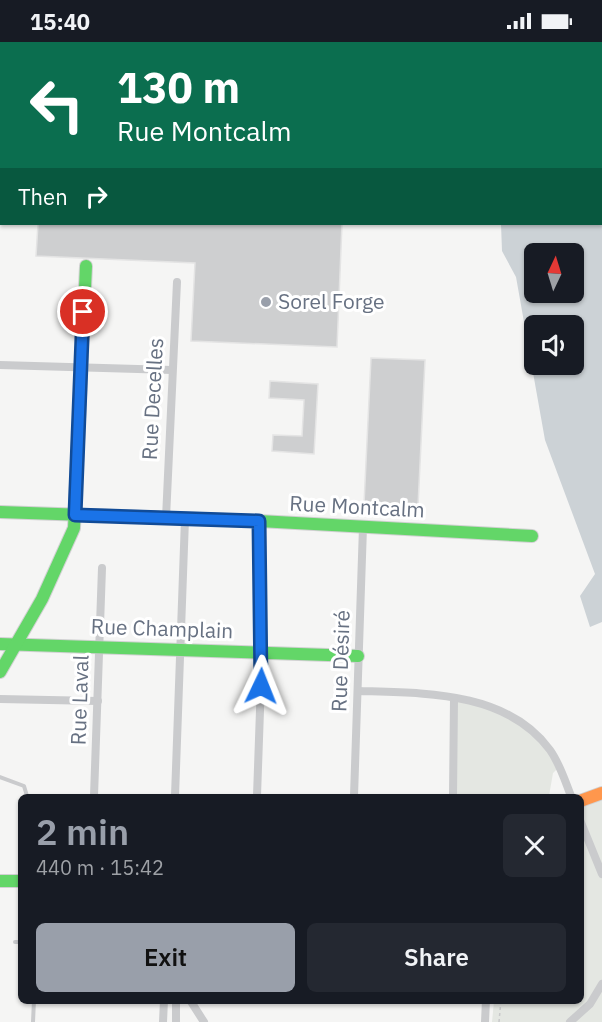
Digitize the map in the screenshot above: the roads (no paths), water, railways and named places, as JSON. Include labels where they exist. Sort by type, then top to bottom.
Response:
[{"type":"street","points":[[0,672],[73,533],[86,266]]},
{"type":"street","name":"Rue Decelles","points":[[166,518],[177,282]]},
{"type":"street","points":[[0,365],[172,370]]},
{"type":"street","name":"Rue Montcalm","points":[[0,512],[259,521],[532,536]]},
{"type":"street","points":[[175,794],[185,519]]},
{"type":"street","points":[[257,794],[262,653],[259,521]]},
{"type":"street","name":"Rue Désiré","points":[[354,794],[363,527]]},
{"type":"street","name":"Rue Laval","points":[[94,794],[102,568]]},
{"type":"street","name":"Rue Champlain","points":[[0,644],[358,656]]},
{"type":"street","points":[[358,691],[418,694],[493,707],[517,720],[541,739],[559,767],[570,794]]},
{"type":"street","points":[[0,699],[98,701]]},
{"type":"street","points":[[453,794],[454,699]]},
{"type":"street","points":[[584,800],[602,793]]},
{"type":"street","points":[[584,830],[602,874]]},
{"type":"street","points":[[0,881],[18,880]]},
{"type":"street","points":[[570,1022],[590,1004],[602,984]]},
{"type":"street","points":[[163,1022],[164,1004]]},
{"type":"street","points":[[176,1004],[176,1022]]},
{"type":"street","points":[[193,1004],[204,1022]]},
{"type":"street","points":[[485,1022],[486,1004]]},
{"type":"lane","points":[[0,777],[24,786],[26,794]]},
{"type":"lane","points":[[33,1022],[34,1004]]},
{"type":"place","name":"Sorel Forge","points":[[266,302]]}]
